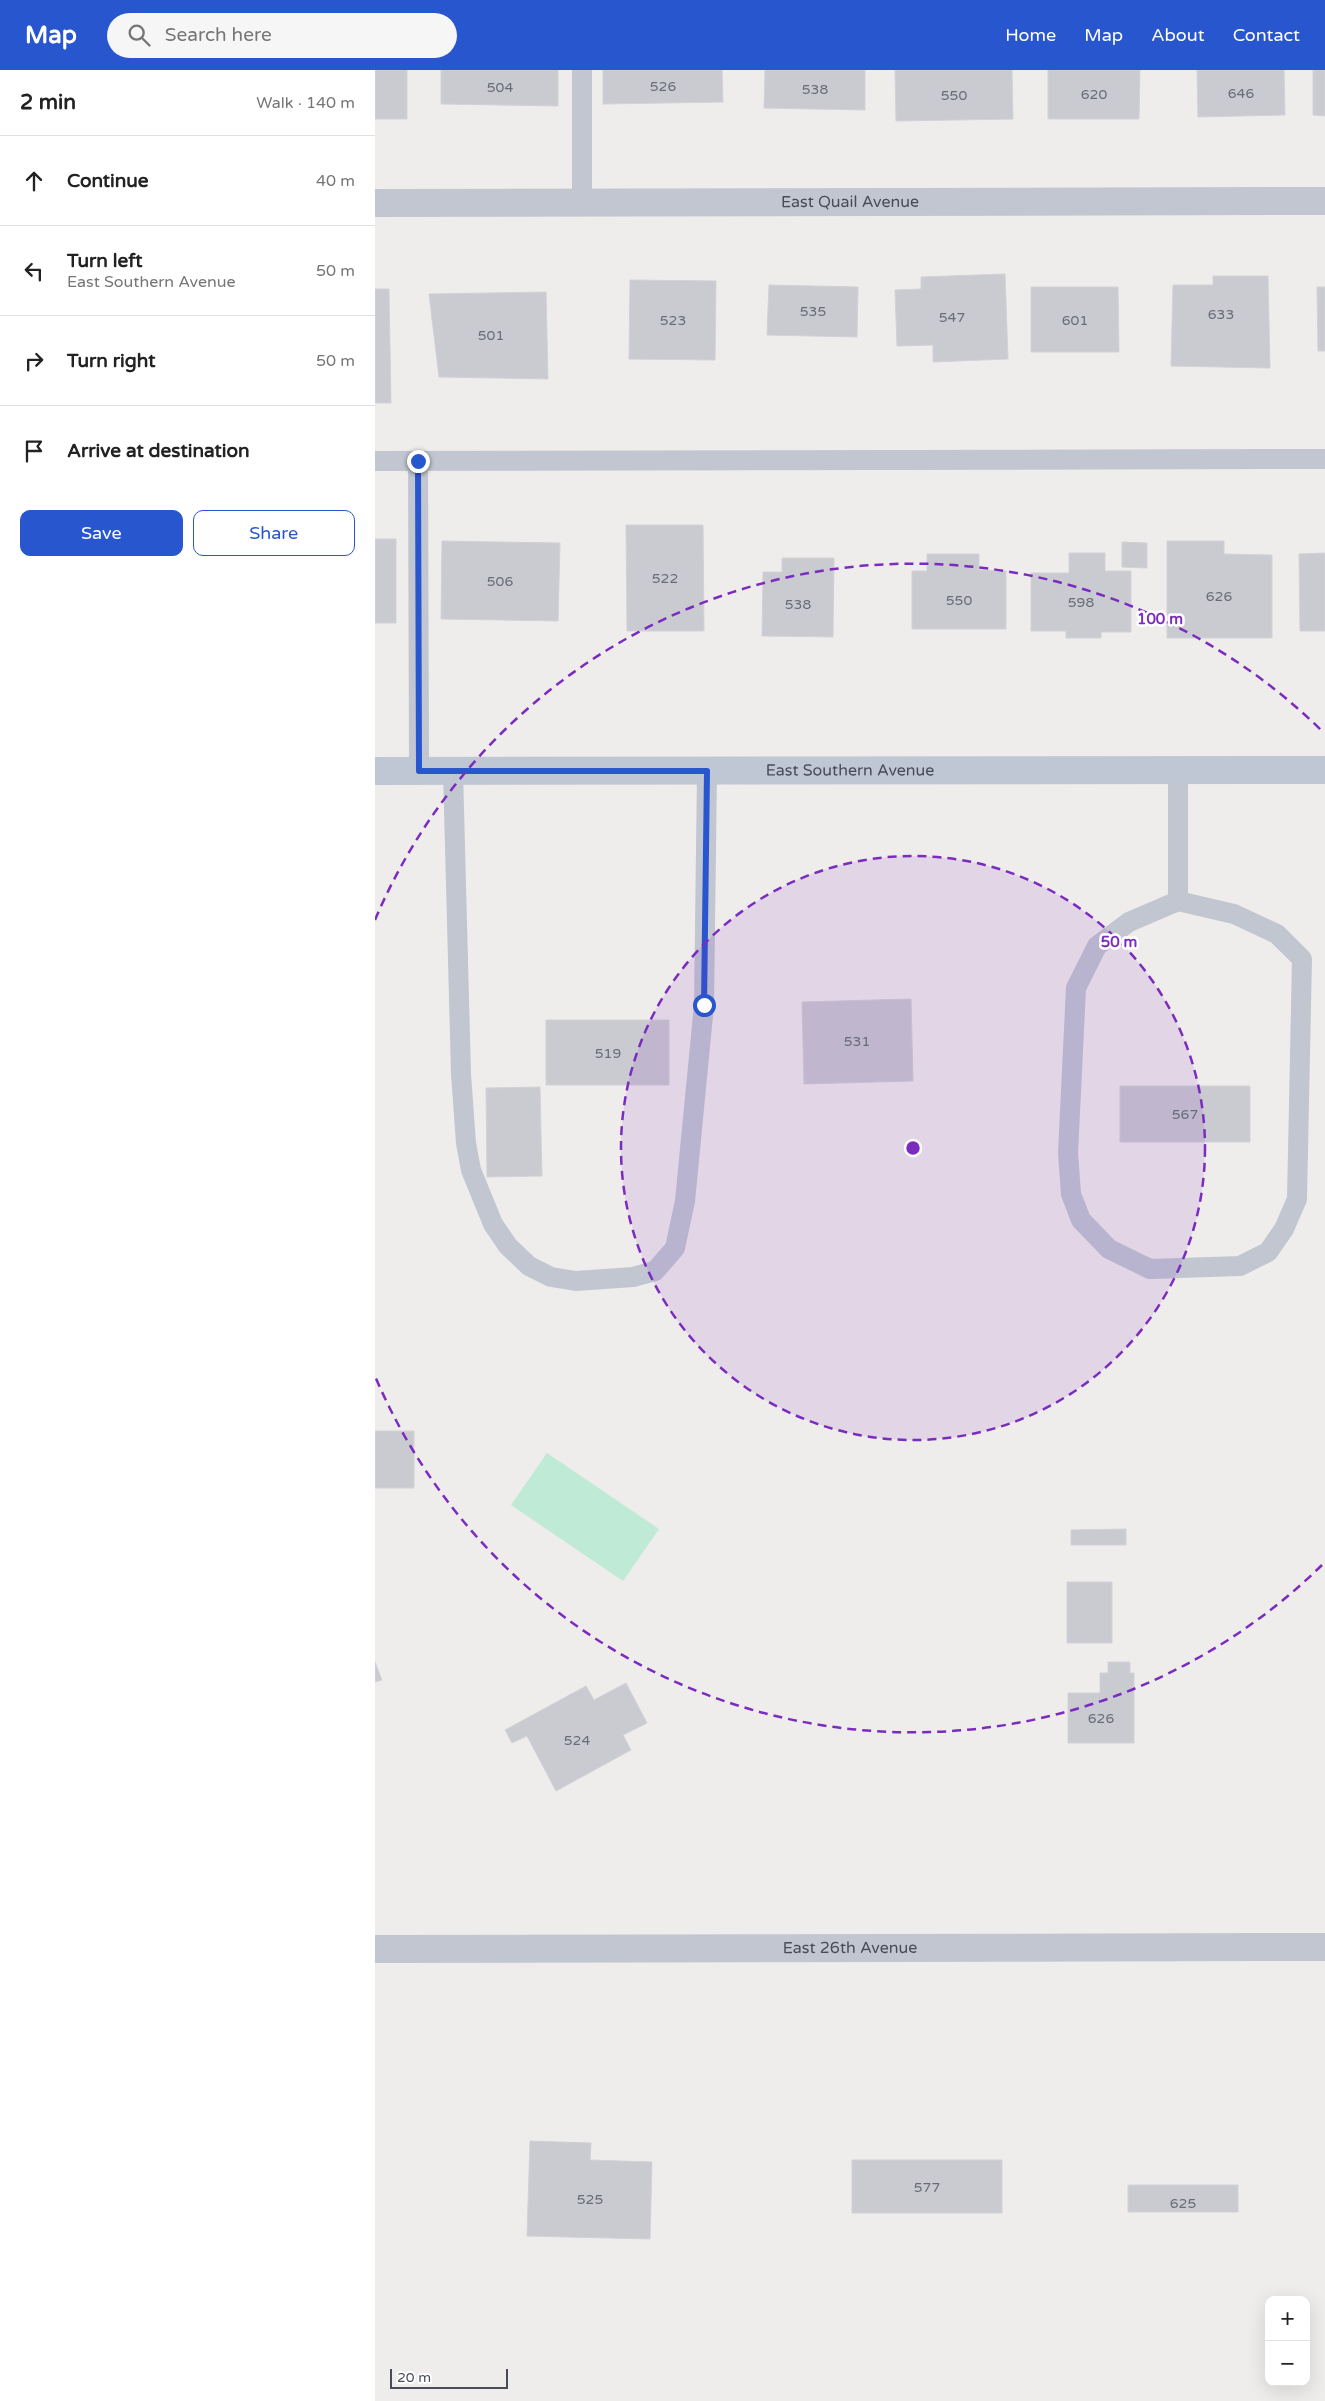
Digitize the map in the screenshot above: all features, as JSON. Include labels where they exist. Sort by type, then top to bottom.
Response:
[{"type":"main road","name":"East Southern Avenue","points":[[375,771],[1325,770]]},
{"type":"street","name":"East Quail Avenue","points":[[375,204],[1325,201]]},
{"type":"street","name":"East 26th Avenue","points":[[375,1949],[1325,1947]]},
{"type":"lane","points":[[582,70],[582,203]]},
{"type":"lane","points":[[375,461],[1325,459]]},
{"type":"lane","points":[[418,461],[419,771]]},
{"type":"lane","points":[[1177,770],[1178,901]]},
{"type":"lane","points":[[453,771],[461,1074],[466,1143],[471,1170],[493,1224],[508,1246],[529,1266],[551,1277],[576,1281],[633,1277],[655,1271],[675,1248],[685,1201],[704,1005],[707,771]]},
{"type":"lane","points":[[1178,901],[1234,914],[1277,934],[1302,960],[1297,1199],[1284,1229],[1268,1252],[1239,1266],[1150,1269],[1109,1249],[1081,1220],[1071,1194],[1068,1153],[1076,988],[1097,946],[1129,922],[1178,901]]},
{"type":"green space","points":[[547,1453],[659,1529],[623,1581],[511,1505]]},
{"type":"building","points":[[375,70],[407,70],[407,119],[375,119]]},
{"type":"building","points":[[441,70],[558,70],[558,106],[441,104]]},
{"type":"building","points":[[603,70],[722,70],[723,102],[603,104]]},
{"type":"building","points":[[765,70],[865,70],[865,110],[764,108]]},
{"type":"building","points":[[895,70],[1012,70],[1013,119],[896,121]]},
{"type":"building","points":[[1048,70],[1140,70],[1139,119],[1048,119]]},
{"type":"building","points":[[1197,70],[1284,70],[1285,115],[1198,117]]},
{"type":"building","points":[[1313,70],[1325,70],[1325,116],[1313,115]]},
{"type":"building","points":[[1005,274],[1008,359],[933,362],[933,345],[897,346],[895,290],[921,289],[921,277]]},
{"type":"building","points":[[1213,276],[1268,276],[1270,368],[1171,366],[1173,285],[1213,285]]},
{"type":"building","points":[[630,280],[716,281],[715,360],[629,359]]},
{"type":"building","points":[[769,285],[858,287],[857,337],[767,335]]},
{"type":"building","points":[[1031,287],[1118,287],[1119,352],[1031,352]]},
{"type":"building","points":[[1317,287],[1325,287],[1325,351],[1318,351]]},
{"type":"building","points":[[375,289],[389,289],[391,403],[375,403]]},
{"type":"building","points":[[546,292],[548,379],[439,377],[429,294]]},
{"type":"building","points":[[626,525],[703,525],[704,631],[627,631]]},
{"type":"building","points":[[375,539],[396,539],[396,623],[375,623]]},
{"type":"building","points":[[442,541],[560,543],[558,621],[441,619]]},
{"type":"building","points":[[1167,541],[1224,541],[1224,554],[1272,555],[1272,638],[1167,638]]},
{"type":"building","points":[[1122,542],[1147,543],[1147,568],[1122,567]]},
{"type":"building","points":[[1069,553],[1105,553],[1105,571],[1131,571],[1131,632],[1101,632],[1101,638],[1066,638],[1066,631],[1031,631],[1031,573],[1069,573]]},
{"type":"building","points":[[1325,553],[1325,631],[1300,631],[1299,554]]},
{"type":"building","points":[[927,554],[979,554],[979,570],[1006,571],[1006,629],[912,629],[912,571],[927,571]]},
{"type":"building","points":[[782,558],[834,558],[833,637],[762,636],[763,572],[782,572]]},
{"type":"building","points":[[911,999],[913,1081],[804,1084],[802,1002]]},
{"type":"building","points":[[546,1020],[669,1020],[669,1085],[546,1085]]},
{"type":"building","points":[[1120,1086],[1250,1086],[1250,1142],[1120,1142]]},
{"type":"building","points":[[540,1087],[542,1176],[487,1177],[486,1088]]},
{"type":"building","points":[[375,1431],[414,1431],[414,1488],[375,1488]]},
{"type":"building","points":[[1126,1529],[1126,1545],[1071,1545],[1071,1530]]},
{"type":"building","points":[[1067,1582],[1112,1582],[1112,1643],[1067,1643]]},
{"type":"building","points":[[375,1662],[382,1680],[375,1682]]},
{"type":"building","points":[[1108,1662],[1130,1662],[1130,1673],[1134,1673],[1134,1743],[1068,1743],[1068,1693],[1100,1693],[1100,1673],[1108,1673]]},
{"type":"building","points":[[626,1683],[647,1723],[623,1735],[631,1750],[556,1791],[527,1736],[512,1743],[505,1730],[586,1686],[594,1700]]},
{"type":"building","points":[[530,2141],[591,2143],[590,2160],[652,2162],[650,2239],[527,2236]]},
{"type":"building","points":[[852,2160],[1002,2160],[1002,2213],[852,2213]]},
{"type":"building","points":[[1128,2185],[1238,2185],[1238,2212],[1128,2212]]},
{"type":"route","points":[[418,461],[419,771],[707,771],[704,1005]]}]
